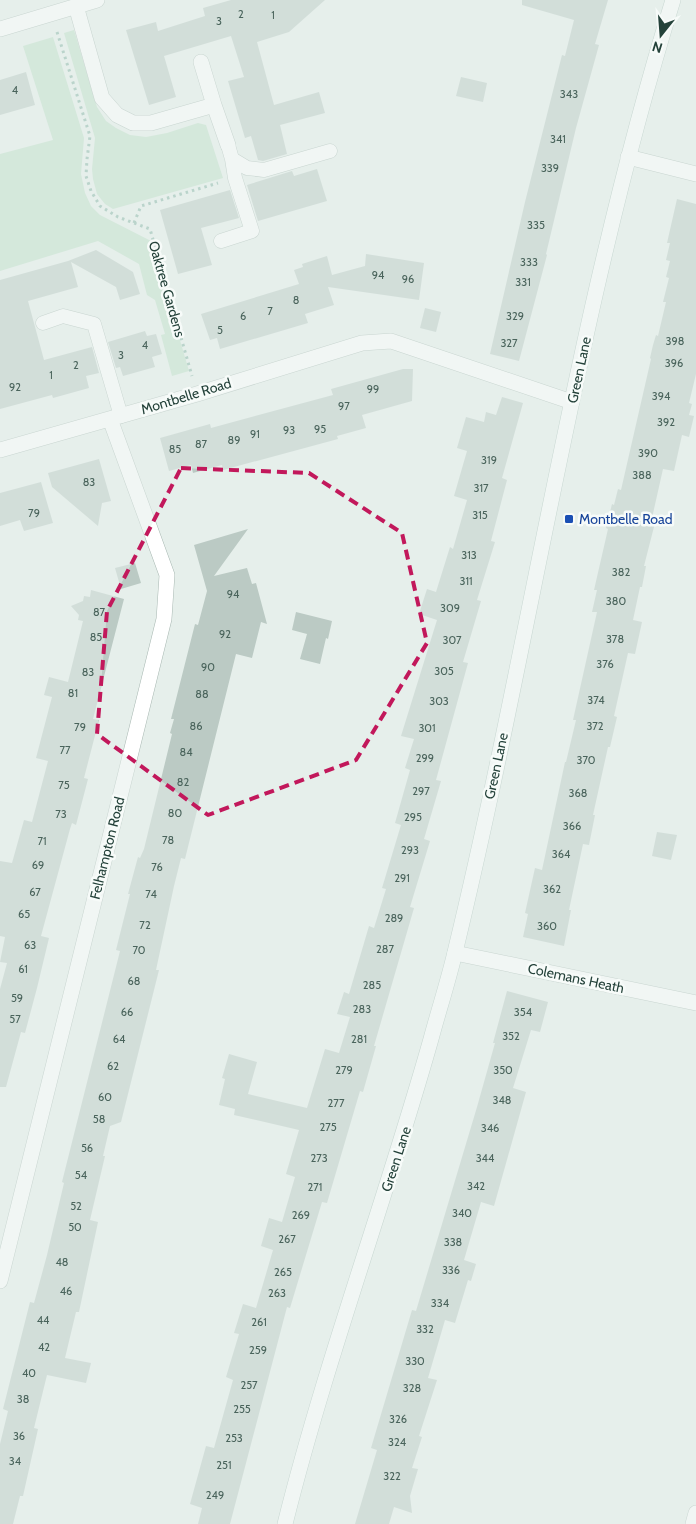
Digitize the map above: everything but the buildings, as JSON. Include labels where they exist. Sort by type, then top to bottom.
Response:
[{"type":"street","points":[[0,28],[97,0]]},
{"type":"street","name":"Green Lane","points":[[285,1524],[298,1472],[407,1123],[455,953],[610,226],[673,0]]},
{"type":"street","points":[[76,6],[102,98],[117,115],[133,123],[151,123],[214,105]]},
{"type":"street","points":[[201,62],[230,152]]},
{"type":"street","points":[[628,157],[696,174]]},
{"type":"street","name":"Montbelle Road","points":[[0,450],[196,394],[362,343],[391,341],[572,402]]},
{"type":"street","name":"Felhampton Road","points":[[0,1281],[164,619],[167,576],[115,417]]},
{"type":"street","name":"Colemans Heath","points":[[455,953],[696,1003]]},
{"type":"street","points":[[693,1524],[696,1513]]},
{"type":"lane","points":[[230,152],[247,168],[264,170],[330,150]]},
{"type":"lane","points":[[221,240],[252,232],[235,178],[230,152]]},
{"type":"lane","points":[[43,322],[63,316],[94,324],[115,417]]},
{"type":"path","name":"Oaktree Gardens","points":[[51,14],[90,136],[86,176],[90,191],[100,206],[150,229],[196,394]]},
{"type":"path","points":[[134,223],[140,206],[235,178]]},
{"type":"highlighted area","points":[[181,468],[309,473],[402,533],[427,643],[356,760],[208,815],[97,734],[107,611]]},
{"type":"green space","points":[[74,30],[97,107],[106,121],[130,135],[146,137],[167,133],[198,123],[206,125],[223,178],[113,209],[105,204],[97,194],[93,179],[95,138],[64,33]]},
{"type":"green space","points":[[53,37],[84,138],[81,174],[85,193],[91,206],[100,215],[151,241],[189,371],[172,376],[161,335],[165,334],[155,300],[147,295],[139,264],[98,241],[0,271],[0,154],[53,140],[23,46]]},
{"type":"place","name":"Montbelle Road","points":[[569,519]]}]
